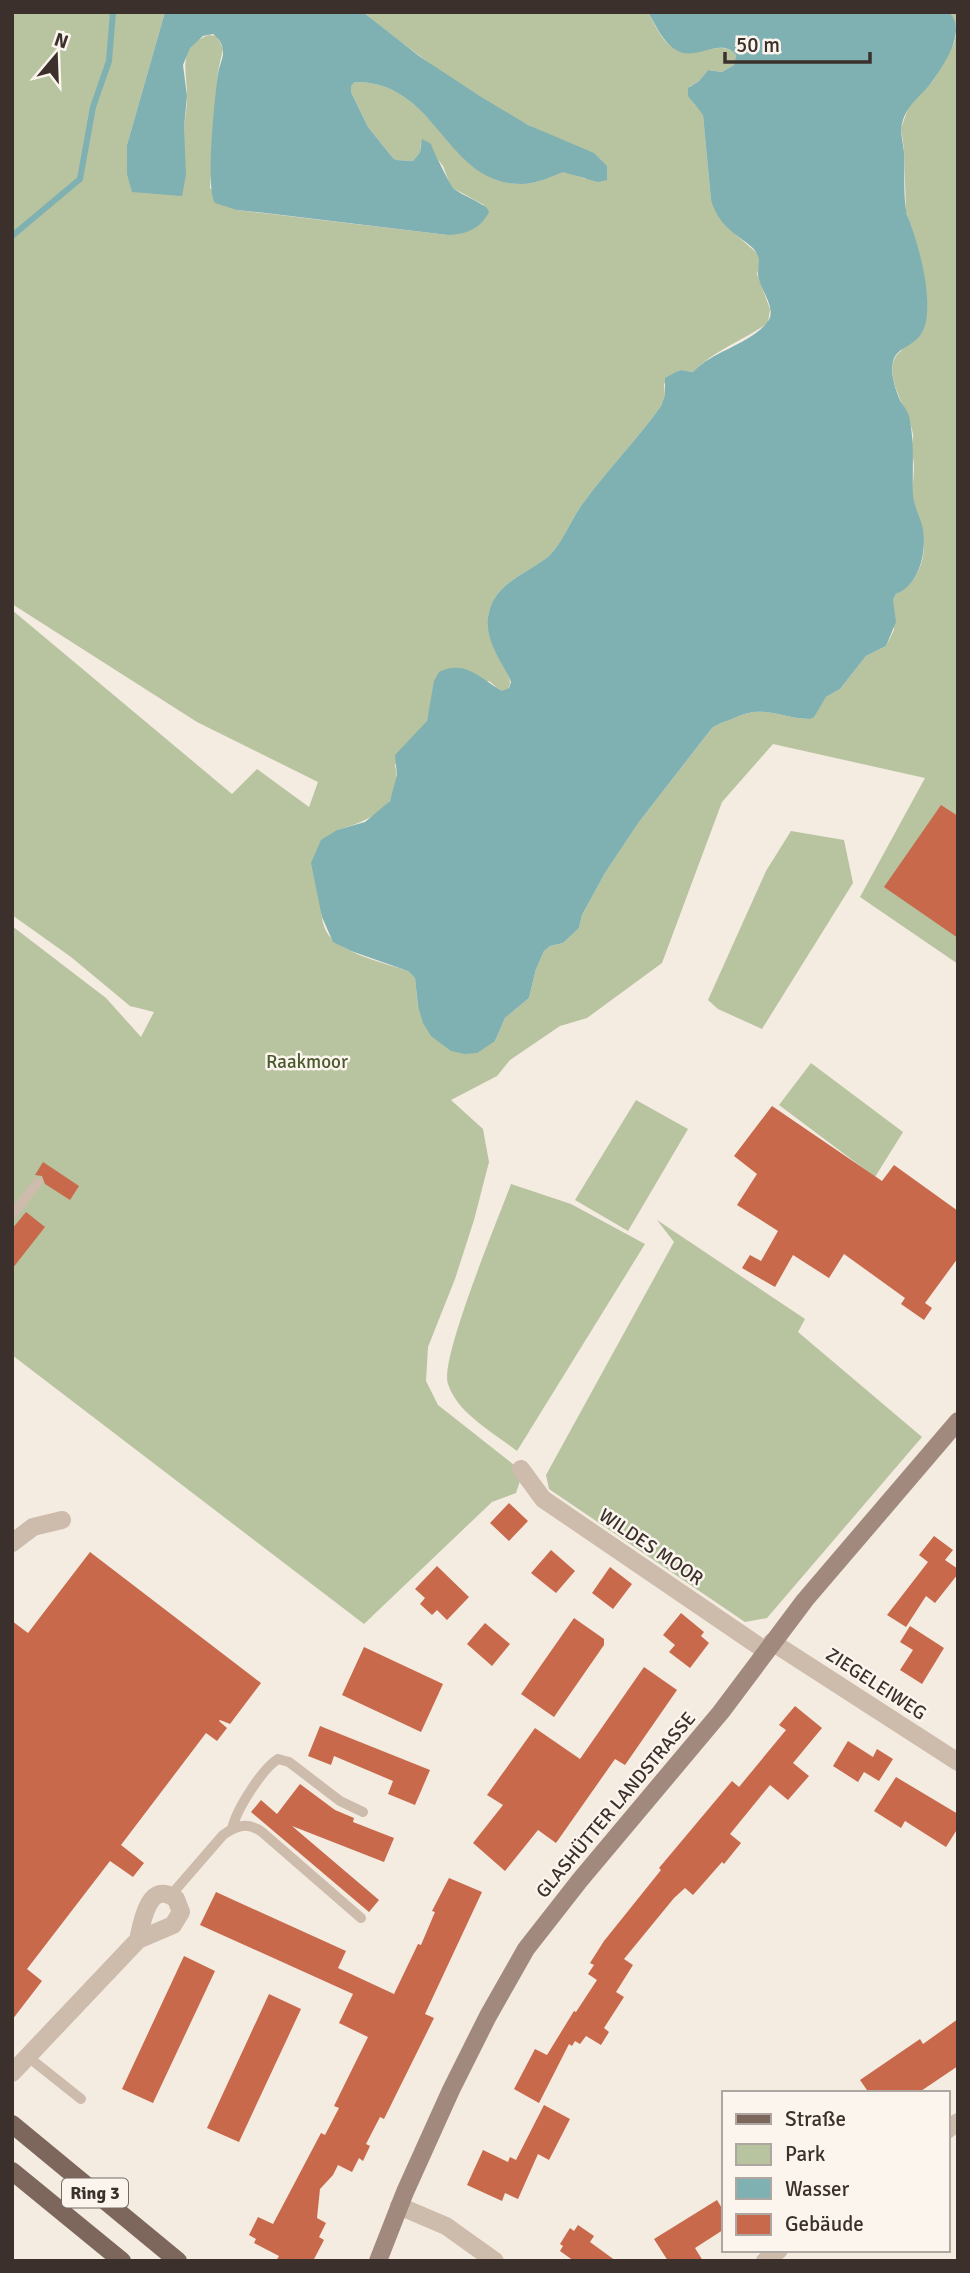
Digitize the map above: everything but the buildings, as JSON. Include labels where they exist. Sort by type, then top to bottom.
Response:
[{"type":"main road","name":"Ring 3","points":[[12,2124],[178,2261]]},
{"type":"main road","name":"Ring 3","points":[[12,2171],[122,2261]]},
{"type":"street","name":"GLASHÜTTER LANDSTRASSE","points":[[378,2261],[399,2206],[451,2090],[526,1949],[721,1712],[769,1646],[862,1531],[958,1421]]},
{"type":"street","name":"WILDES MOOR","points":[[521,1469],[543,1499],[769,1646]]},
{"type":"street","points":[[12,1543],[33,1528],[62,1520]]},
{"type":"street","name":"ZIEGELEIWEG","points":[[769,1646],[958,1762]]},
{"type":"street","points":[[12,2073],[138,1940],[166,1929],[178,1918],[180,1905],[171,1895],[156,1895],[150,1900],[138,1940]]},
{"type":"street","points":[[399,2206],[446,2226],[495,2261]]},
{"type":"lane","points":[[12,1215],[38,1182]]},
{"type":"lane","points":[[171,1895],[232,1829],[236,1815],[249,1794],[268,1767],[278,1759],[289,1762],[340,1801],[363,1812]]},
{"type":"lane","points":[[232,1829],[243,1825],[259,1829],[361,1918]]},
{"type":"lane","points":[[27,2056],[81,2099]]},
{"type":"green space","name":"Raakmoor","points":[[12,12],[165,12],[127,145],[184,127],[187,53],[198,40],[209,35],[217,36],[223,49],[218,71],[210,188],[237,210],[448,235],[484,205],[451,187],[443,166],[421,143],[420,152],[413,161],[393,158],[368,127],[351,92],[351,86],[355,82],[382,86],[405,97],[424,113],[476,168],[497,180],[527,184],[563,171],[586,179],[571,144],[515,119],[488,103],[436,68],[363,12],[648,12],[663,39],[675,48],[694,51],[722,48],[736,55],[734,65],[722,72],[708,70],[699,81],[689,87],[694,104],[703,114],[711,200],[736,235],[757,253],[760,262],[757,274],[770,309],[768,323],[710,358],[693,372],[679,370],[664,384],[665,395],[661,406],[581,506],[555,549],[504,587],[492,602],[489,629],[493,646],[509,677],[508,688],[502,692],[489,681],[432,701],[427,721],[395,765],[395,791],[389,801],[382,810],[372,816],[337,830],[325,873],[321,906],[323,921],[328,934],[337,943],[362,956],[408,971],[415,978],[418,1007],[495,1041],[505,1018],[529,998],[536,969],[544,951],[550,946],[563,943],[579,928],[582,915],[605,873],[639,822],[712,728],[753,712],[810,719],[826,697],[840,689],[866,656],[886,646],[894,630],[893,600],[917,574],[924,546],[913,498],[913,434],[893,379],[892,368],[895,358],[902,350],[923,271],[906,212],[901,128],[909,106],[933,81],[954,43],[957,32],[949,12],[958,12],[958,964],[860,897],[925,778],[773,744],[722,802],[662,963],[587,1018],[560,1026],[510,1060],[497,1076],[451,1100],[483,1129],[489,1162],[455,1279],[428,1347],[426,1381],[438,1405],[523,1472],[516,1493],[492,1502],[364,1624],[12,1355],[12,926],[106,998],[141,1037],[154,1012],[130,1006],[71,957],[12,915],[12,610],[232,794],[257,769],[309,807],[318,782],[197,722],[12,604]]},
{"type":"green space","points":[[791,831],[844,840],[853,883],[762,1029],[718,1009],[708,1000],[766,871]]},
{"type":"green space","points":[[811,1063],[903,1132],[875,1177],[779,1105]]},
{"type":"green space","points":[[636,1100],[688,1129],[628,1231],[575,1200]]},
{"type":"green space","points":[[511,1184],[571,1204],[645,1244],[517,1451],[477,1422],[453,1395],[448,1384],[452,1347],[483,1255]]},
{"type":"green space","points":[[657,1220],[805,1319],[798,1332],[922,1437],[767,1618],[745,1622],[549,1489],[546,1475],[674,1242]]},
{"type":"water","points":[[165,12],[363,12],[419,56],[478,95],[528,125],[594,153],[607,166],[607,180],[598,182],[563,172],[527,184],[496,180],[475,168],[457,152],[424,114],[405,98],[383,86],[355,82],[351,86],[351,92],[368,127],[393,158],[413,161],[420,152],[422,139],[431,144],[453,188],[487,208],[489,212],[477,226],[467,232],[448,235],[237,210],[215,203],[211,180],[212,141],[218,74],[223,52],[220,42],[213,34],[203,36],[190,48],[183,65],[187,96],[184,127],[186,175],[182,196],[132,192],[127,174],[127,145]]},
{"type":"water","points":[[648,12],[949,12],[954,19],[955,36],[949,55],[930,84],[909,108],[901,128],[906,212],[923,269],[927,313],[921,333],[896,356],[892,370],[896,390],[911,426],[913,495],[924,534],[923,555],[911,583],[896,594],[893,600],[896,622],[886,646],[866,656],[840,689],[826,697],[814,717],[810,719],[753,712],[712,728],[639,822],[605,873],[582,915],[579,928],[563,943],[550,946],[544,951],[536,969],[529,998],[505,1018],[495,1041],[477,1053],[465,1054],[451,1051],[431,1036],[423,1023],[418,1006],[415,978],[408,971],[333,942],[322,917],[311,863],[321,840],[337,830],[365,822],[390,801],[397,775],[395,755],[427,721],[434,681],[439,672],[465,669],[502,691],[509,688],[511,682],[493,646],[488,629],[492,602],[504,587],[555,549],[581,506],[661,406],[665,395],[665,378],[680,370],[693,372],[710,359],[758,332],[770,318],[770,305],[759,279],[756,252],[726,226],[713,206],[703,115],[688,96],[688,88],[699,81],[708,70],[722,72],[734,65],[736,55],[723,48],[693,53],[678,51],[664,39]]},
{"type":"waterway","points":[[12,236],[80,179],[93,107],[109,61],[113,12]]}]
